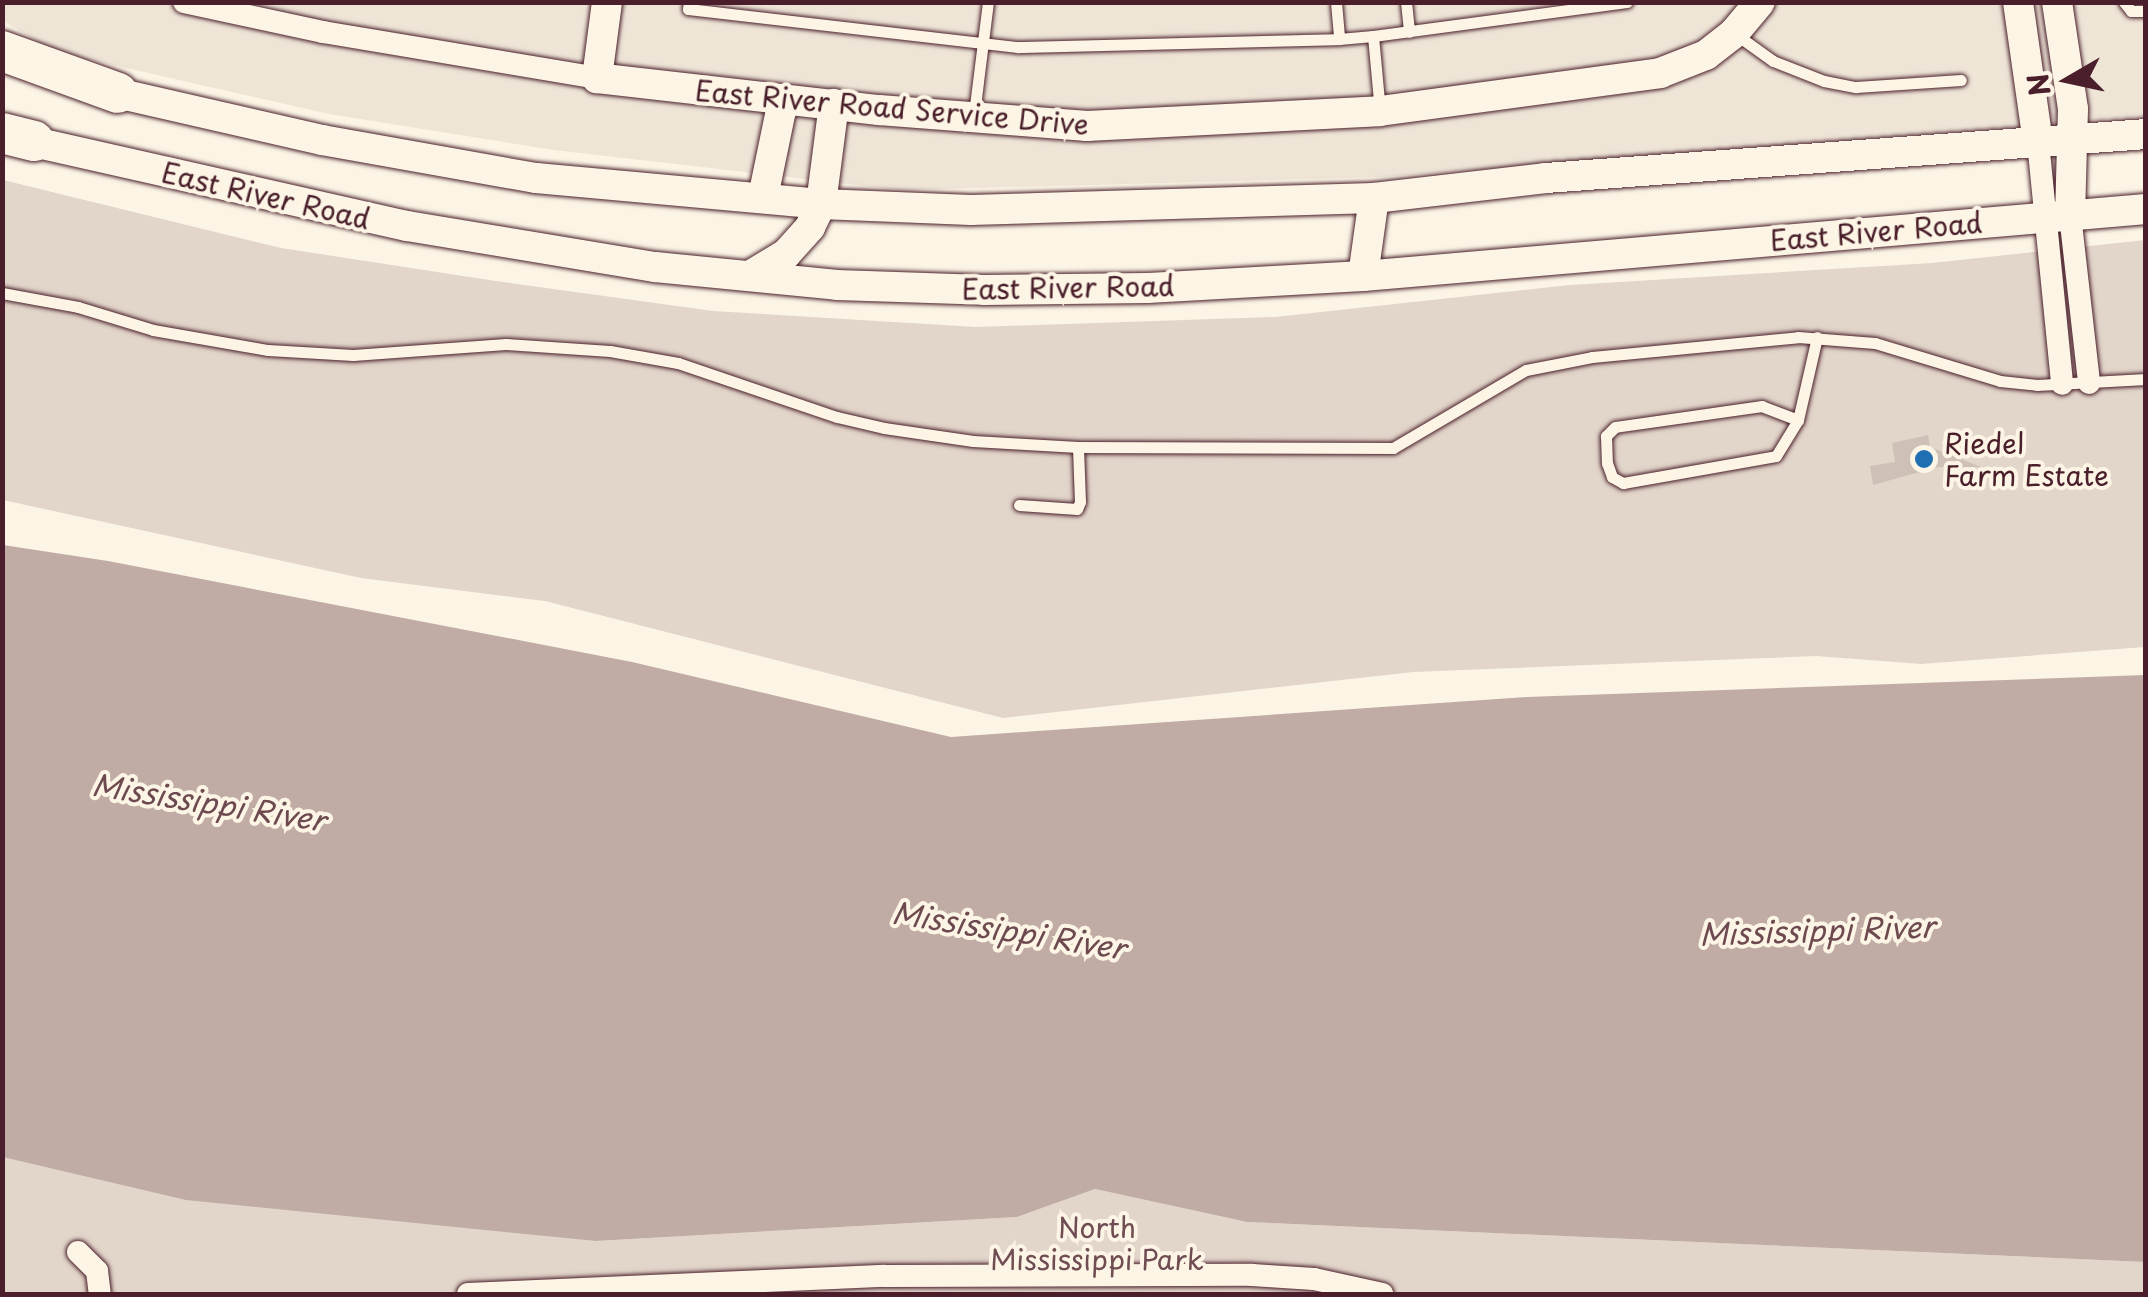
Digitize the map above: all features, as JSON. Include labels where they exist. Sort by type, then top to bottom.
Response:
[{"type":"highway","points":[[12,67],[118,93]]},
{"type":"street","name":"East River Road Service Drive","points":[[184,2],[322,32],[596,78],[783,100],[1087,126],[1380,110],[1660,72],[1706,55],[1734,33],[1760,2]]},
{"type":"street","points":[[596,78],[607,2]]},
{"type":"street","points":[[2018,2],[2038,142],[2057,216],[2089,384]]},
{"type":"street","points":[[2057,2],[2073,108],[2073,140],[2057,216],[2062,384]]},
{"type":"street","points":[[118,93],[294,134],[580,184],[821,204],[971,210],[1374,198],[1546,178],[2146,134]]},
{"type":"street","points":[[763,197],[783,100]]},
{"type":"street","points":[[750,275],[786,254],[810,228],[821,204],[834,104]]},
{"type":"street","name":"East River Road","points":[[13,136],[407,226],[655,266],[836,285],[984,290],[1147,288],[1363,276],[2146,209]]},
{"type":"street","points":[[1363,276],[1374,198]]},
{"type":"street","points":[[78,1252],[97,1270],[100,1294]]},
{"type":"street","points":[[468,1294],[885,1276],[1252,1275],[1314,1279],[1382,1294]]},
{"type":"lane","points":[[689,2],[688,10],[984,41],[1018,48],[1339,39],[1628,2]]},
{"type":"lane","points":[[973,118],[988,2]]},
{"type":"lane","points":[[1336,2],[1339,39]]},
{"type":"lane","points":[[1406,2],[1409,32]]},
{"type":"lane","points":[[2124,2],[2131,11],[2146,11]]},
{"type":"lane","points":[[1734,33],[1773,61],[1824,81],[1856,86],[1961,80]]},
{"type":"lane","points":[[1373,36],[1380,110]]},
{"type":"lane","points":[[2,294],[78,307],[153,330],[268,350],[354,355],[506,344],[610,350],[696,368],[836,417],[884,428],[973,441],[1078,447],[1393,448],[1526,370],[1592,357],[1818,337],[1875,343],[2000,381],[2089,384],[2146,379]]},
{"type":"lane","points":[[1798,420],[1762,406],[1615,426],[1606,436],[1606,462],[1612,478],[1623,483],[1776,456],[1798,420],[1818,337]]},
{"type":"lane","points":[[1020,506],[1076,508],[1080,502],[1078,447]]},
{"type":"shaded area","points":[[3,2],[2145,2],[2146,116],[1383,177],[900,190],[554,150],[329,114],[56,52],[3,21]]},
{"type":"green space","points":[[3,180],[281,248],[489,280],[713,311],[976,327],[1275,317],[1570,285],[1932,263],[2145,240],[2145,647],[1921,664],[1816,656],[1413,672],[1003,718],[545,601],[361,578],[3,500]]},
{"type":"green space","name":"North Mississippi Park","points":[[2,1157],[596,1241],[1017,1217],[1095,1189],[1247,1222],[2145,1262],[2145,1294],[3,1294]]},
{"type":"water","name":"Mississippi River","points":[[3,545],[108,561],[632,662],[951,737],[1527,697],[2145,675],[2145,1262],[1247,1222],[1095,1189],[1017,1217],[596,1241],[186,1200],[3,1157]]},
{"type":"building","name":"Riedel Farm Estate","points":[[1928,435],[1930,447],[1981,467],[1938,467],[1873,485],[1870,466],[1895,462],[1892,443]]},
{"type":"place","name":"Riedel Farm Estate","points":[[1924,459]]}]
